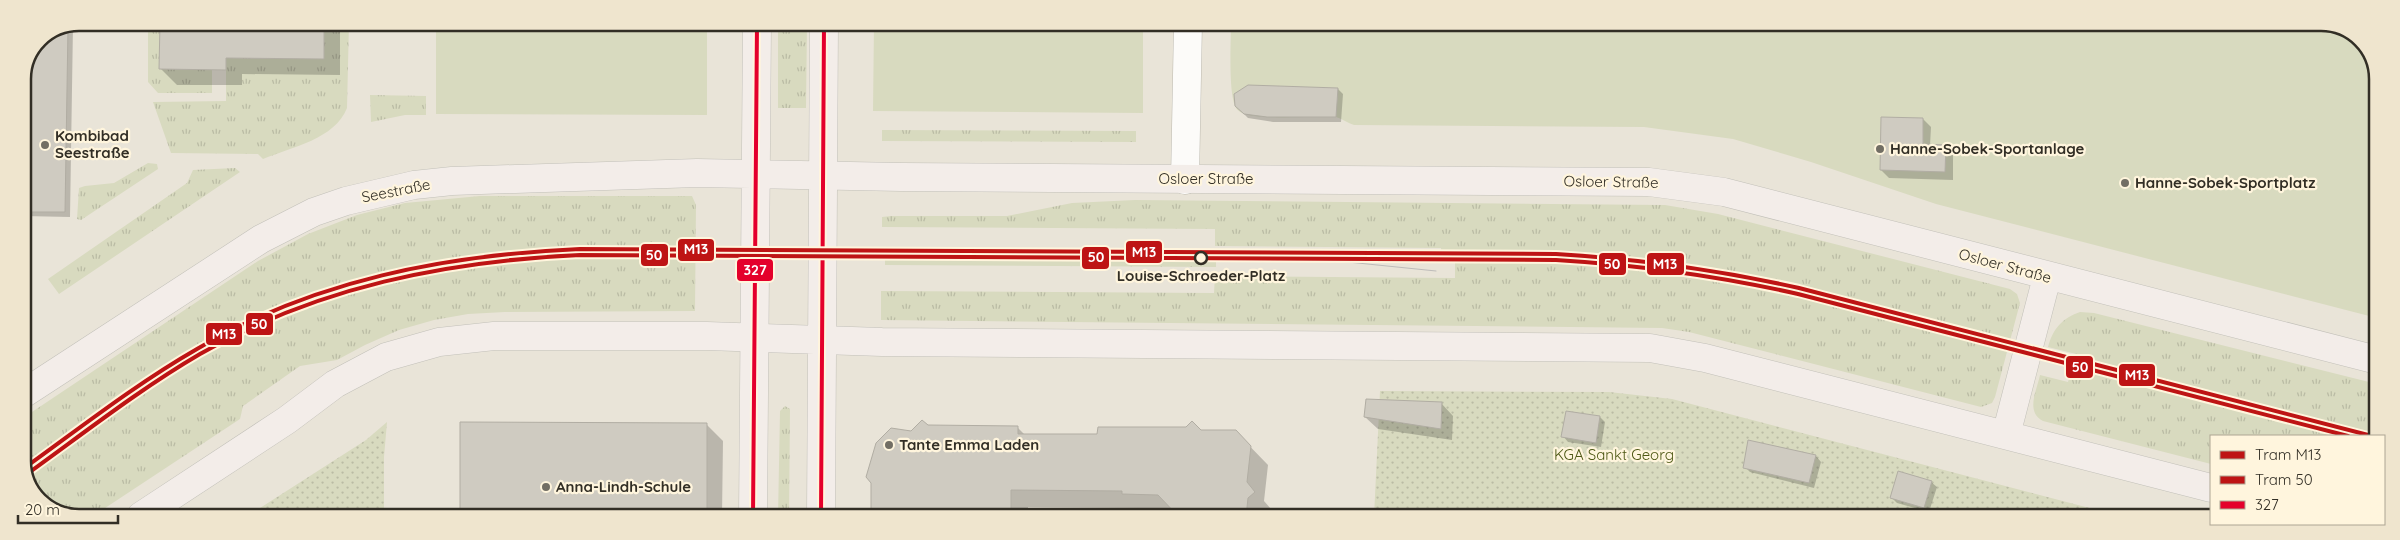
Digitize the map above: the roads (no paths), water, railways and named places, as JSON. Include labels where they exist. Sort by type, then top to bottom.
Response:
[{"type":"main road","points":[[753,509],[757,31]]},
{"type":"main road","points":[[821,509],[824,31]]},
{"type":"main road","name":"Seestraße","points":[[31,389],[261,239],[314,212],[378,192],[452,181],[697,173],[823,175]]},
{"type":"main road","name":"Osloer Straße","points":[[823,175],[1185,180],[1639,182],[1684,185],[1724,192],[2047,277],[2369,358]]},
{"type":"main road","points":[[2006,435],[2047,277]]},
{"type":"main road","points":[[152,509],[287,420],[335,384],[386,357],[439,342],[494,336],[1650,348],[1705,358],[2210,488]]},
{"type":"street","points":[[1185,180],[1188,31]]},
{"type":"tram line","name":"M13","points":[[31,463],[108,407],[174,363],[242,325],[287,305],[382,275],[431,265],[480,257],[580,249],[1556,254],[1617,259],[1678,266],[1799,288],[2368,435]]},
{"type":"tram line","points":[[1250,252],[1436,271]]},
{"type":"tram line","name":"50","points":[[32,470],[112,412],[200,354],[244,331],[290,311],[337,295],[432,271],[530,258],[580,255],[1556,260],[1617,265],[1678,272],[1798,294],[2344,435]]},
{"type":"place","name":"Kombibad Seestraße","points":[[45,145]]},
{"type":"place","name":"Hanne-Sobek-Sportanlage","points":[[1880,149]]},
{"type":"place","name":"Hanne-Sobek-Sportplatz","points":[[2125,183]]},
{"type":"place","name":"Louise-Schroeder-Platz","points":[[1201,258]]},
{"type":"place","name":"Tante Emma Laden","points":[[889,445]]},
{"type":"place","name":"Anna-Lindh-Schule","points":[[546,487]]},
{"type":"park label","name":"KGA Sankt Georg","points":[[1614,455]]}]
